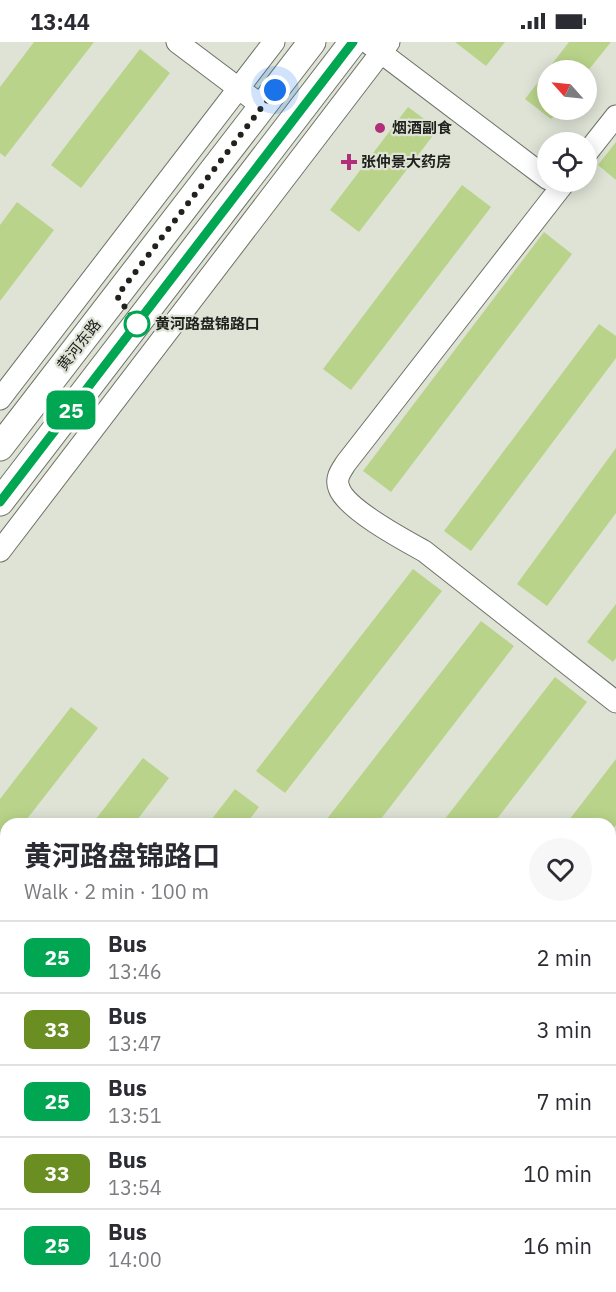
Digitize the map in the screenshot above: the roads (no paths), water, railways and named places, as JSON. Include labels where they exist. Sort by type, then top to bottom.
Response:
[{"type":"main road","name":"黄河东路","points":[[0,447],[312,42]]},
{"type":"main road","points":[[0,502],[353,42]]},
{"type":"lane","points":[[177,42],[262,106]]},
{"type":"lane","points":[[0,399],[274,42]]},
{"type":"lane","points":[[0,551],[379,46],[537,168]]},
{"type":"lane","points":[[597,140],[616,116]]},
{"type":"lane","points":[[549,192],[346,463],[338,476],[338,486],[345,500],[391,534],[424,551],[616,702]]},
{"type":"place","name":"烟酒副食","points":[[380,128]]},
{"type":"place","name":"张仲景大药房","points":[[349,162]]},
{"type":"place","name":"黄河路盘锦路口","points":[[137,324]]}]
